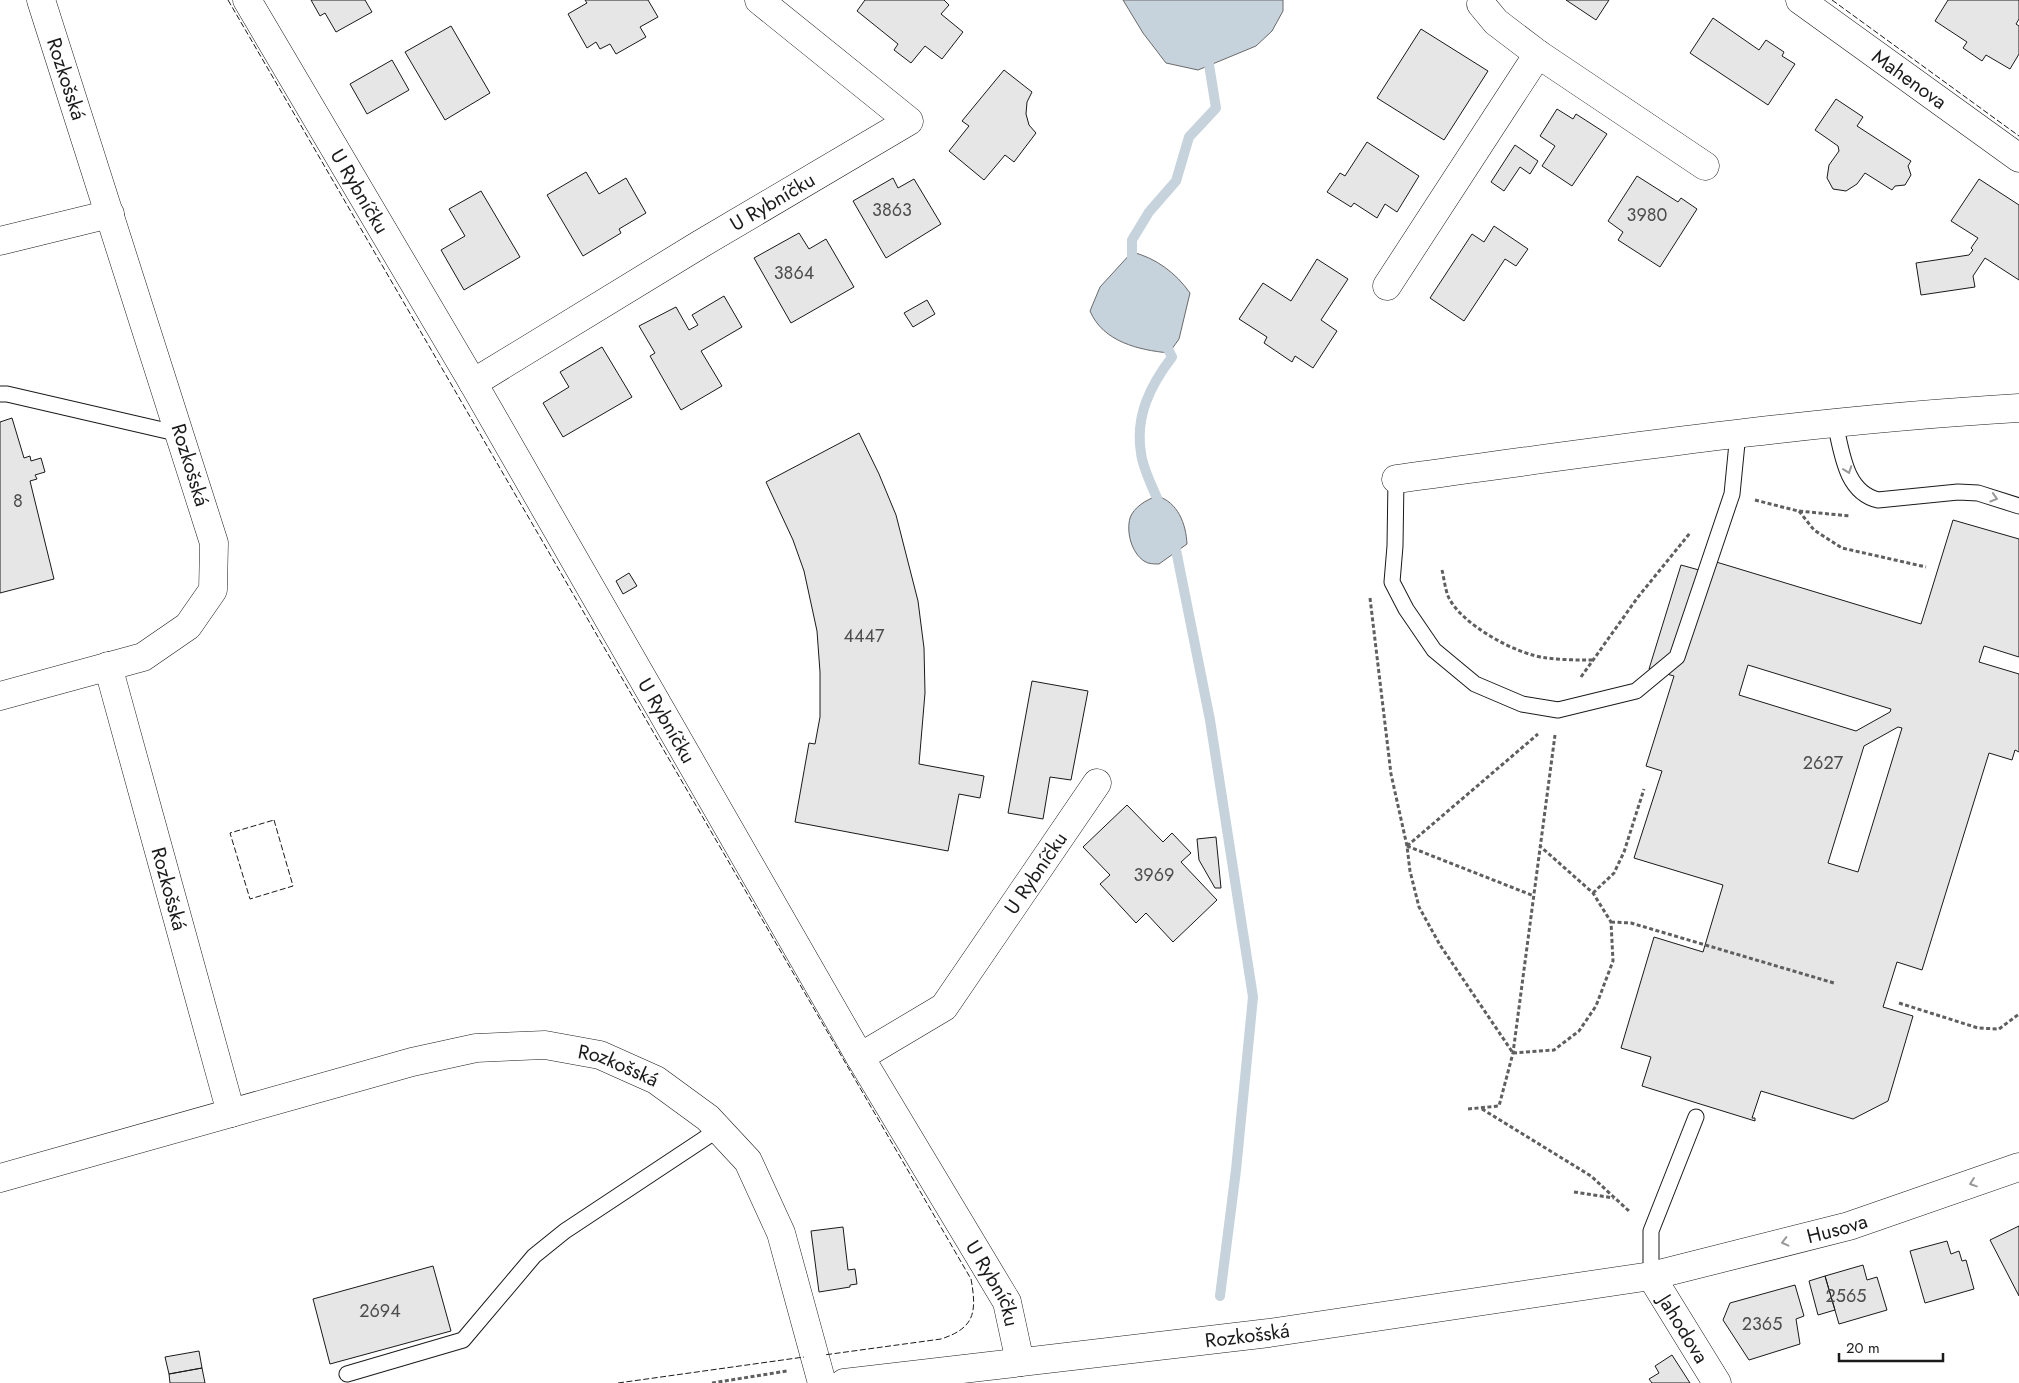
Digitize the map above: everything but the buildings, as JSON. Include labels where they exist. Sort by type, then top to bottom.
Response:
[{"type":"street","name":"Rozkošská","points":[[0,696],[143,657],[188,626],[213,590],[214,543],[41,0]]},
{"type":"street","name":"U Rybníčku","points":[[247,0],[473,383],[860,1057],[1007,1302],[1020,1362]]},
{"type":"street","name":"U Rybníčku","points":[[473,383],[699,245],[909,121],[759,0]]},
{"type":"street","points":[[1482,0],[1482,4],[1496,22],[1538,54],[1705,166]]},
{"type":"street","name":"Mahenova","points":[[1800,0],[2019,158]]},
{"type":"street","points":[[1387,286],[1538,54]]},
{"type":"street","points":[[0,241],[110,214]]},
{"type":"street","points":[[1396,479],[1738,433],[1946,412],[2019,408]]},
{"type":"street","name":"Rozkošská","points":[[108,666],[231,1113]]},
{"type":"street","name":"U Rybníčku","points":[[860,1057],[944,1007],[1098,783]]},
{"type":"street","name":"Rozkošská","points":[[0,1178],[412,1062],[476,1048],[545,1045],[600,1055],[656,1080],[708,1118],[748,1161],[781,1233],[822,1383]]},
{"type":"street","name":"Husova","points":[[1651,1276],[1850,1226],[2019,1167]]},
{"type":"street","name":"Rozkošská","points":[[844,1383],[1269,1333],[1651,1276]]},
{"type":"street","name":"Jahodova","points":[[1651,1276],[1717,1383]]},
{"type":"lane","points":[[0,394],[7,394],[180,434]]},
{"type":"lane","points":[[1835,423],[1854,485],[1858,492],[1868,497],[1878,500],[1958,492],[1978,493],[2019,506]]},
{"type":"lane","points":[[1396,479],[1395,546],[1392,582],[1406,609],[1434,650],[1475,684],[1522,704],[1558,710],[1636,691],[1677,657],[1732,494],[1738,433]]},
{"type":"lane","points":[[1651,1276],[1651,1231],[1696,1116]]},
{"type":"lane","points":[[346,1374],[463,1340],[534,1256],[625,1190],[719,1129]]},
{"type":"path","points":[[1732,494],[1798,510],[1814,530],[1842,548],[1926,567]]},
{"type":"path","points":[[1442,570],[1448,596],[1457,609],[1471,623],[1494,637],[1518,649],[1545,658],[1594,660],[1638,597],[1693,530]]},
{"type":"path","points":[[1370,596],[1370,612],[1391,774],[1419,907],[1440,945],[1513,1053]]},
{"type":"path","points":[[1407,846],[1534,738],[1558,710]]},
{"type":"path","points":[[1468,1109],[1499,1106],[1513,1053],[1558,710]]},
{"type":"path","points":[[1593,892],[1614,874],[1624,852],[1644,789]]},
{"type":"path","points":[[1407,846],[1534,896]]},
{"type":"path","points":[[1513,1053],[1554,1050],[1579,1031],[1596,1006],[1613,961],[1611,922],[1593,892],[1541,846]]},
{"type":"path","points":[[1611,922],[1631,922],[1834,983]]},
{"type":"path","points":[[1899,1003],[1978,1028],[1999,1029],[2019,1014]]},
{"type":"path","points":[[1481,1108],[1591,1176],[1615,1198],[1574,1192]]},
{"type":"shaded area","points":[[1123,0],[1283,0],[1283,11],[1272,31],[1256,46],[1198,70],[1166,63],[1143,33]]},
{"type":"shaded area","points":[[1132,252],[1149,258],[1165,267],[1190,293],[1179,339],[1169,353],[1146,350],[1123,343],[1104,330],[1096,322],[1090,311],[1100,287]]},
{"type":"shaded area","points":[[1157,496],[1170,503],[1180,515],[1185,529],[1187,544],[1159,564],[1153,564],[1144,561],[1133,548],[1129,524],[1130,518],[1137,507]]},
{"type":"waterway","points":[[1132,264],[1132,240],[1149,212],[1176,181],[1189,137],[1216,108],[1207,52]]},
{"type":"waterway","points":[[1161,508],[1144,467],[1141,453],[1140,426],[1142,414],[1151,390],[1172,357],[1164,341]]},
{"type":"waterway","points":[[1174,540],[1210,720],[1253,997],[1236,1170],[1220,1296]]},
{"type":"fence","points":[[228,0],[971,1279],[974,1301],[971,1317],[961,1330],[952,1335],[941,1339],[824,1355]]},
{"type":"fence","points":[[1832,0],[2019,136]]},
{"type":"fence","points":[[274,820],[293,886],[250,899],[230,833],[274,820]]},
{"type":"fence","points":[[618,1383],[804,1357]]}]
